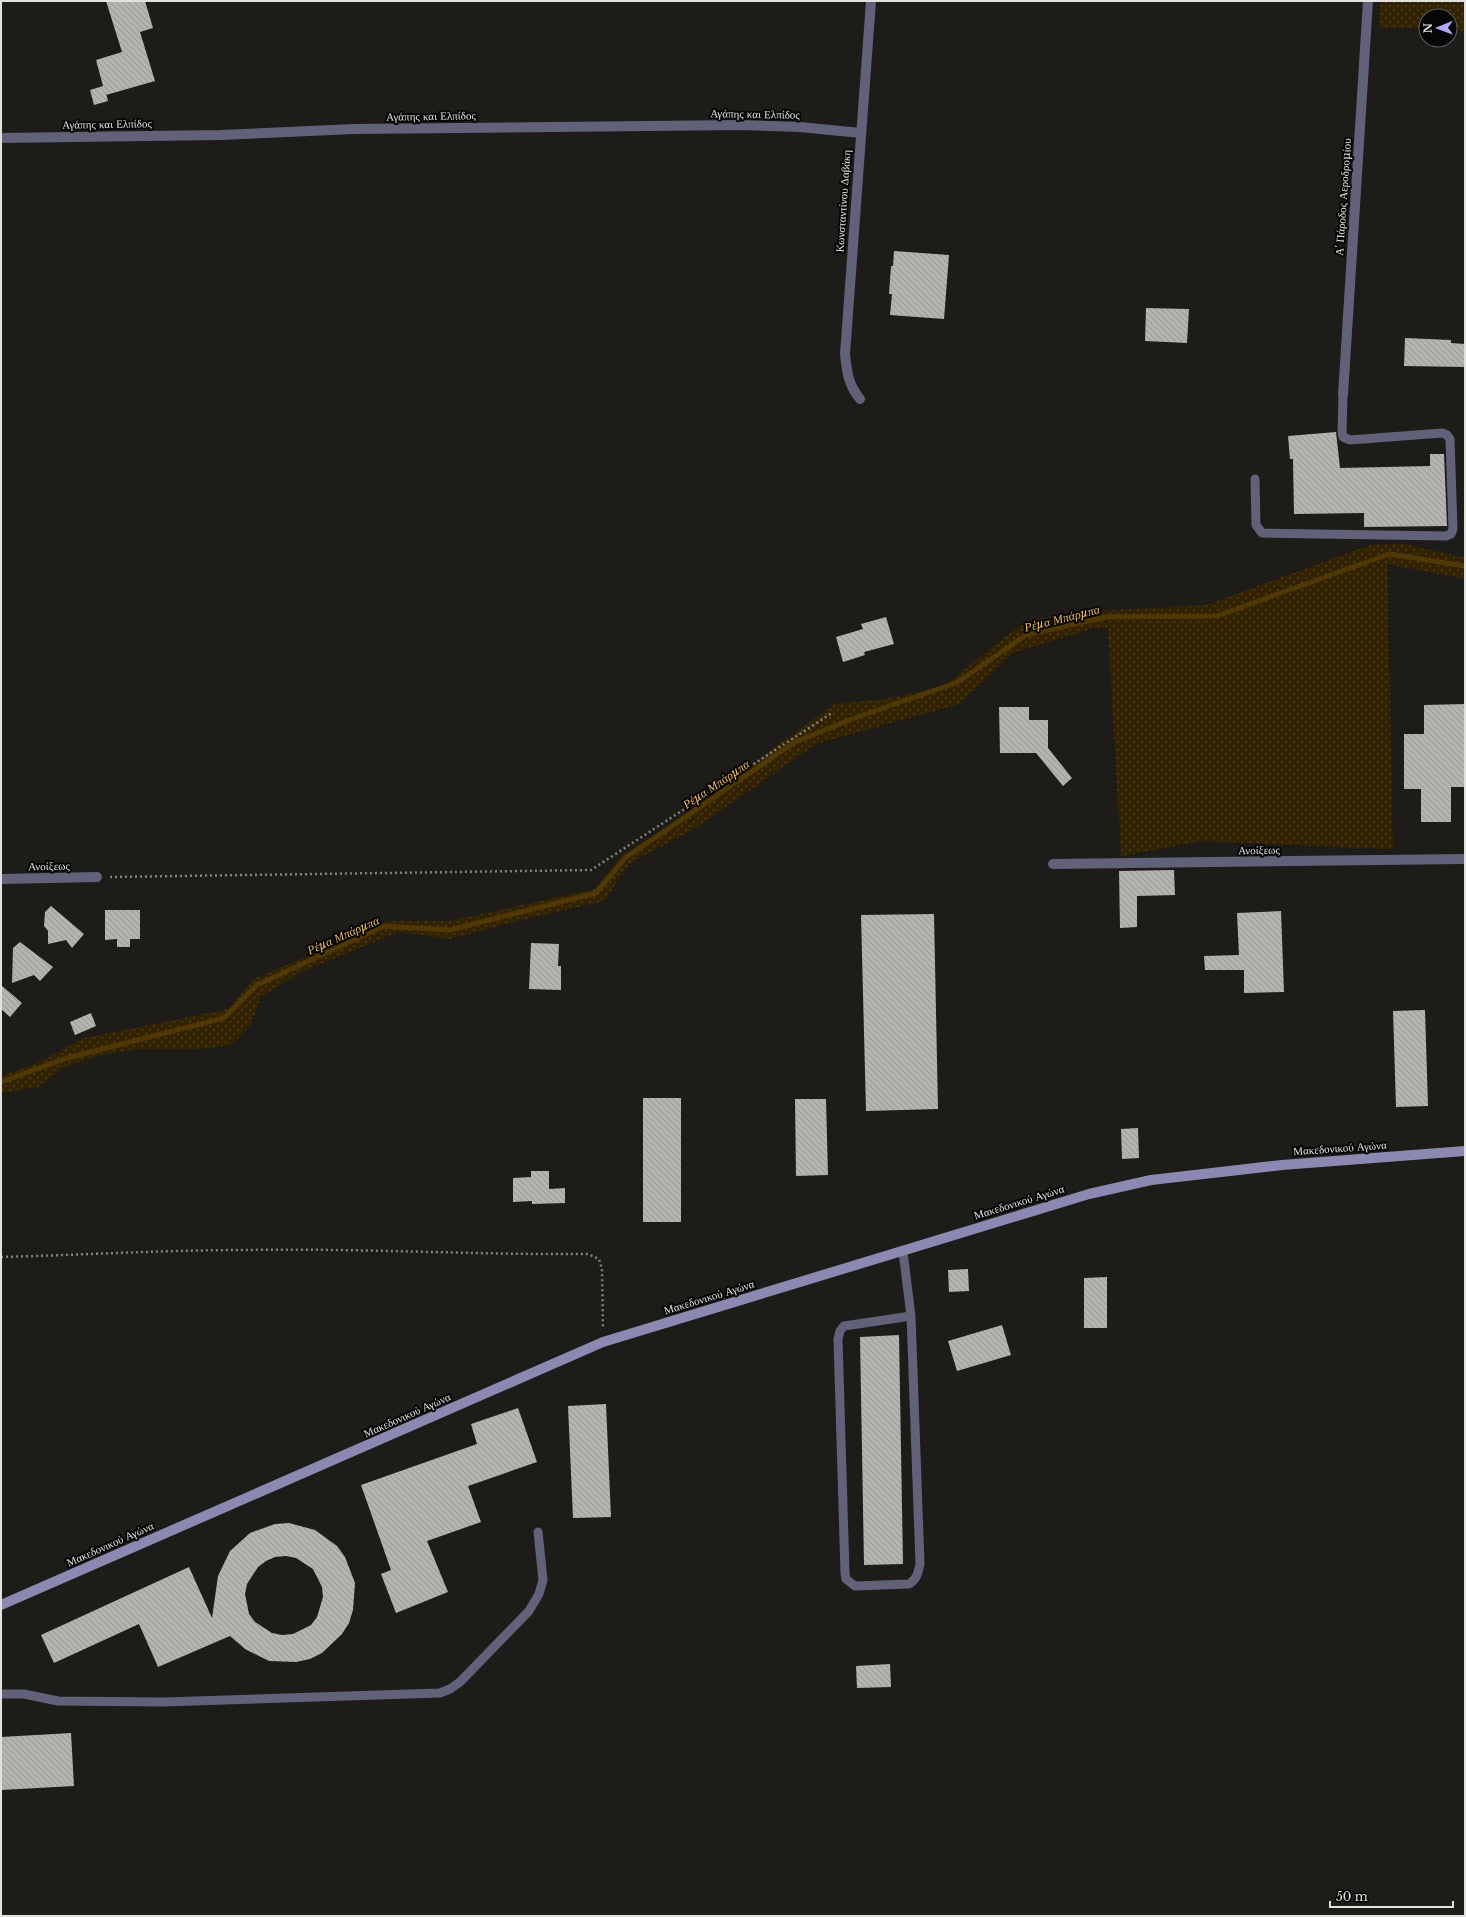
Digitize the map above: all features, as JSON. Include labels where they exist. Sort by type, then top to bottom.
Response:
[{"type":"main road","name":"Μακεδονικού Αγώνα","points":[[1,1605],[603,1342],[903,1252],[1089,1194],[1151,1180],[1282,1164],[1465,1151]]},
{"type":"street","name":"Κωνσταντίνου Δαβάκη","points":[[860,399],[852,389],[847,374],[845,354],[860,134],[871,1]]},
{"type":"street","name":"Α' Πάροδος Αεροδρομίου","points":[[1343,395],[1368,1]]},
{"type":"street","name":"Αγάπης και Ελπίδος","points":[[1,138],[221,135],[354,129],[741,125],[800,127],[860,134]]},
{"type":"street","name":"Ανοίξεως","points":[[1053,864],[1465,859]]},
{"type":"street","name":"Ανοίξεως","points":[[1,879],[97,877]]},
{"type":"lane","points":[[1256,479],[1256,525],[1262,533],[1446,536],[1451,534],[1453,529],[1450,439],[1447,435],[1442,433],[1350,440],[1343,437],[1342,432],[1343,395]]},
{"type":"lane","points":[[903,1252],[911,1316],[920,1564],[918,1575],[915,1580],[909,1584],[855,1586],[846,1579],[845,1573],[838,1339],[840,1331],[844,1326],[911,1316]]},
{"type":"lane","points":[[1,1694],[24,1694],[58,1701],[164,1702],[440,1693],[450,1689],[460,1682],[529,1611],[539,1594],[543,1580],[538,1532]]},
{"type":"path","points":[[97,877],[591,870],[832,713]]},
{"type":"path","points":[[1,1257],[245,1250],[374,1250],[496,1255],[588,1254],[599,1259],[602,1269],[603,1342]]},
{"type":"shaded area","points":[[1380,1],[1465,1],[1465,31],[1458,31],[1458,8],[1418,8],[1418,29],[1379,27]]},
{"type":"shaded area","points":[[1406,544],[1465,558],[1465,579],[1387,564],[1393,849],[1201,841],[1121,856],[1108,628],[1094,628],[1013,653],[959,704],[816,744],[697,827],[629,864],[604,901],[509,923],[451,939],[398,932],[299,973],[261,997],[251,1024],[231,1045],[198,1049],[137,1049],[100,1055],[64,1067],[38,1087],[1,1093],[1,1076],[33,1065],[84,1038],[228,1009],[254,979],[389,921],[449,921],[595,889],[622,855],[704,805],[774,747],[835,704],[884,699],[941,688],[1027,620],[1098,611],[1206,605],[1370,545]]},
{"type":"building","points":[[106,1],[145,1],[153,28],[140,32],[155,81],[106,95],[108,101],[94,105],[90,90],[103,86],[96,60],[122,52]]},
{"type":"building","points":[[894,251],[949,255],[944,319],[890,315],[892,294],[889,294],[891,266],[893,266]]},
{"type":"building","points":[[1146,308],[1189,309],[1187,343],[1145,341]]},
{"type":"building","points":[[1405,338],[1451,340],[1451,343],[1465,344],[1465,367],[1404,366]]},
{"type":"building","points":[[1336,432],[1340,468],[1430,466],[1430,454],[1444,454],[1447,526],[1364,527],[1364,513],[1294,514],[1293,459],[1290,459],[1288,436]]},
{"type":"building","points":[[886,617],[894,644],[864,652],[865,655],[843,662],[836,637],[863,629],[861,624]]},
{"type":"building","points":[[1465,704],[1465,787],[1451,787],[1451,822],[1421,822],[1421,789],[1404,789],[1404,734],[1424,734],[1424,705]]},
{"type":"building","points":[[999,707],[1029,707],[1029,720],[1048,720],[1048,748],[1072,778],[1063,786],[1036,753],[1000,753]]},
{"type":"building","points":[[1174,870],[1175,895],[1137,896],[1137,927],[1120,928],[1119,871]]},
{"type":"building","points":[[51,906],[84,934],[72,948],[66,940],[48,944],[48,931],[44,926],[45,912]]},
{"type":"building","points":[[105,910],[140,910],[140,939],[130,939],[130,947],[117,947],[117,939],[105,940]]},
{"type":"building","points":[[1281,911],[1284,992],[1244,993],[1244,970],[1205,970],[1204,956],[1239,955],[1237,913]]},
{"type":"building","points":[[934,914],[938,1109],[866,1111],[861,915]]},
{"type":"building","points":[[20,942],[53,967],[40,981],[34,975],[12,983],[13,948]]},
{"type":"building","points":[[531,943],[559,944],[558,966],[561,966],[561,990],[529,989]]},
{"type":"building","points":[[1,985],[22,1003],[10,1017],[1,1009]]},
{"type":"building","points":[[1425,1010],[1428,1106],[1396,1107],[1393,1011]]},
{"type":"building","points":[[91,1013],[96,1026],[75,1035],[70,1022]]},
{"type":"building","points":[[643,1098],[681,1098],[681,1222],[643,1222]]},
{"type":"building","points":[[795,1099],[826,1099],[828,1175],[796,1176]]},
{"type":"building","points":[[1138,1128],[1139,1158],[1122,1159],[1121,1129]]},
{"type":"building","points":[[531,1171],[549,1171],[549,1189],[565,1188],[565,1203],[532,1204],[532,1201],[513,1202],[513,1178],[531,1177]]},
{"type":"building","points":[[968,1269],[969,1291],[949,1292],[948,1270]]},
{"type":"building","points":[[1107,1277],[1107,1328],[1084,1328],[1084,1278]]},
{"type":"building","points":[[1002,1325],[1011,1355],[957,1371],[948,1341]]},
{"type":"building","points":[[899,1335],[903,1564],[864,1565],[860,1337]]},
{"type":"building","points":[[606,1404],[611,1517],[573,1518],[568,1406]]},
{"type":"building","points":[[518,1408],[537,1462],[468,1486],[481,1522],[427,1541],[448,1592],[396,1613],[381,1574],[391,1570],[361,1485],[477,1444],[471,1424]]},
{"type":"building","points":[[289,1523],[315,1530],[337,1546],[345,1557],[355,1583],[353,1610],[349,1623],[342,1634],[322,1653],[310,1659],[296,1662],[269,1661],[245,1649],[230,1636],[158,1667],[139,1624],[54,1663],[41,1635],[189,1567],[212,1618],[218,1576],[230,1551],[250,1533],[275,1524]],"holes":[[[286,1556],[296,1558],[313,1569],[322,1587],[323,1597],[317,1617],[311,1625],[293,1634],[282,1635],[272,1633],[255,1622],[249,1614],[245,1594],[247,1584],[258,1567],[266,1561],[275,1557]]]},
{"type":"building","points":[[890,1664],[891,1687],[857,1688],[856,1666]]},
{"type":"building","points":[[71,1733],[74,1786],[1,1790],[1,1737]]},
{"type":"waterway","name":"Ρέμα Μπάρμπα","points":[[1,1082],[67,1058],[224,1018],[257,985],[384,926],[450,930],[596,893],[625,858],[795,742],[852,719],[958,682],[1026,635],[1106,617],[1217,616],[1389,554],[1465,566]]}]
